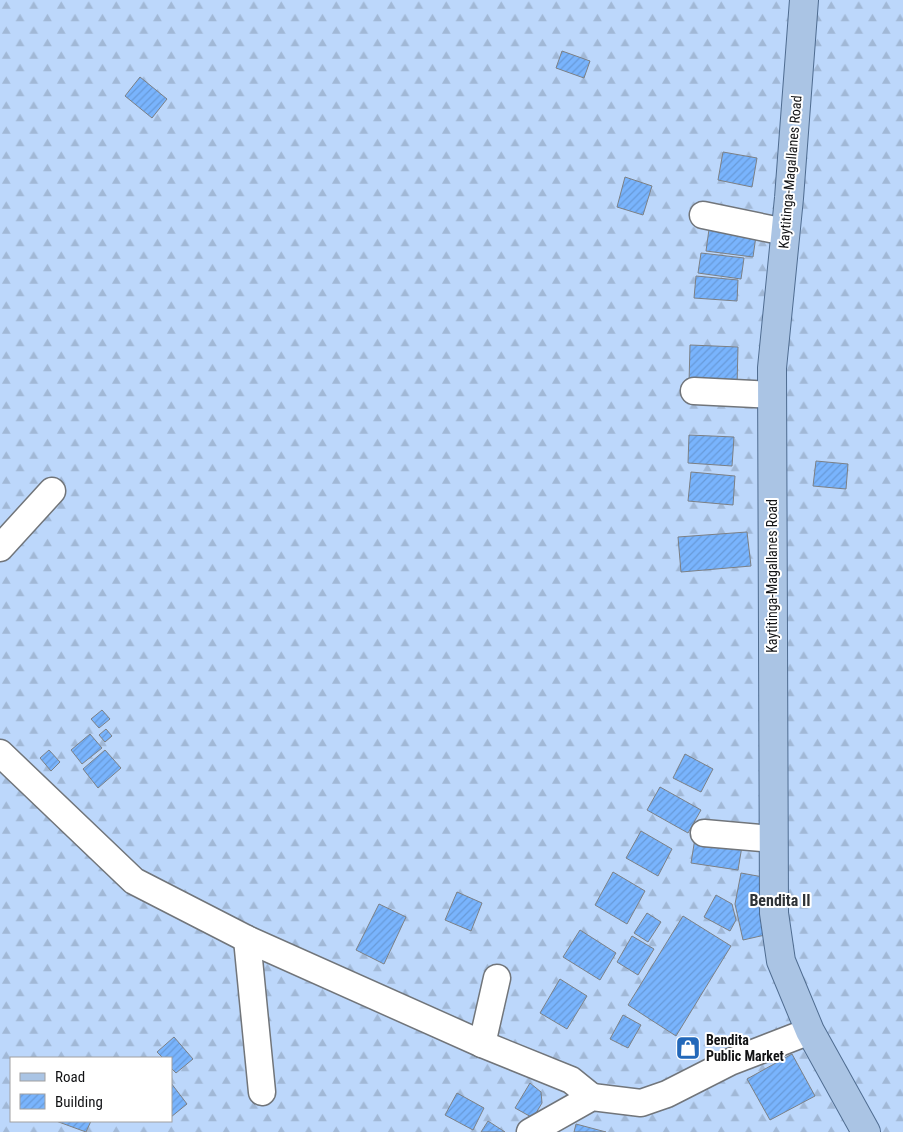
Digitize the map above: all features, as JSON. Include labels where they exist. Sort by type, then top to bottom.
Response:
[{"type":"main road","name":"Kaytitinga-Magallanes Road","points":[[804,0],[772,368],[774,913],[781,962],[810,1031],[866,1132]]},
{"type":"street","points":[[703,215],[785,232]]},
{"type":"street","points":[[694,391],[772,395]]},
{"type":"street","points":[[0,548],[52,491]]},
{"type":"street","points":[[0,753],[134,881],[247,939],[482,1044],[571,1080],[592,1097],[641,1103],[667,1094],[730,1062],[810,1031]]},
{"type":"street","points":[[704,833],[773,839]]},
{"type":"street","points":[[247,939],[262,1092]]},
{"type":"street","points":[[482,1044],[497,978]]},
{"type":"street","points":[[530,1132],[592,1097]]},
{"type":"green space","points":[[0,0],[903,0],[903,1132],[0,1132]]},
{"type":"building","points":[[562,51],[590,61],[584,78],[556,68]]},
{"type":"building","points":[[140,77],[167,99],[152,118],[125,96]]},
{"type":"building","points":[[723,152],[757,158],[752,187],[718,180]]},
{"type":"building","points":[[625,177],[652,186],[643,215],[617,207]]},
{"type":"building","points":[[710,222],[757,229],[753,257],[706,251]]},
{"type":"building","points":[[701,253],[744,258],[741,279],[698,273]]},
{"type":"building","points":[[696,276],[738,280],[737,301],[694,298]]},
{"type":"building","points":[[690,345],[738,347],[737,386],[689,384]]},
{"type":"building","points":[[689,435],[734,437],[732,466],[688,463]]},
{"type":"building","points":[[816,461],[848,464],[846,489],[813,486]]},
{"type":"building","points":[[691,472],[735,476],[733,505],[688,501]]},
{"type":"building","points":[[747,532],[751,566],[681,572],[678,537]]},
{"type":"building","points":[[102,710],[110,719],[99,728],[91,719]]},
{"type":"building","points":[[106,729],[112,736],[105,742],[99,735]]},
{"type":"building","points":[[90,734],[102,748],[82,764],[71,750]]},
{"type":"building","points":[[49,750],[60,762],[51,771],[40,758]]},
{"type":"building","points":[[105,750],[121,768],[98,788],[83,769]]},
{"type":"building","points":[[685,754],[713,769],[701,792],[673,778]]},
{"type":"building","points":[[660,787],[701,810],[688,833],[647,810]]},
{"type":"building","points":[[641,831],[672,849],[658,876],[626,858]]},
{"type":"building","points":[[696,832],[743,840],[738,870],[691,863]]},
{"type":"building","points":[[613,872],[645,891],[627,924],[595,905]]},
{"type":"building","points":[[741,873],[763,877],[758,902],[765,935],[743,940],[735,904]]},
{"type":"building","points":[[457,892],[482,903],[471,931],[445,920]]},
{"type":"building","points":[[716,895],[732,904],[736,920],[730,931],[704,917]]},
{"type":"building","points":[[379,904],[406,917],[384,964],[356,950]]},
{"type":"building","points":[[647,913],[661,922],[648,942],[634,933]]},
{"type":"building","points":[[683,916],[731,946],[676,1036],[628,1005]]},
{"type":"building","points":[[580,930],[616,953],[600,980],[563,957]]},
{"type":"building","points":[[632,936],[654,949],[638,975],[617,962]]},
{"type":"building","points":[[560,979],[587,996],[567,1029],[540,1013]]},
{"type":"building","points":[[623,1015],[641,1025],[628,1048],[610,1039]]},
{"type":"building","points":[[174,1037],[193,1059],[176,1073],[172,1069],[172,1057],[162,1057],[157,1052]]},
{"type":"building","points":[[792,1054],[815,1096],[770,1120],[747,1079]]},
{"type":"building","points":[[530,1083],[541,1092],[542,1103],[533,1118],[515,1108]]},
{"type":"building","points":[[172,1084],[187,1104],[172,1116]]},
{"type":"building","points":[[457,1093],[484,1108],[473,1130],[445,1115]]},
{"type":"building","points":[[488,1121],[505,1132],[481,1132]]},
{"type":"building","points":[[59,1122],[91,1122],[86,1132]]},
{"type":"building","points":[[576,1124],[606,1132],[574,1132]]},
{"type":"place","name":"Bendita Public Market","points":[[688,1048]]},
{"type":"district","name":"Bendita II","points":[[780,900]]}]
